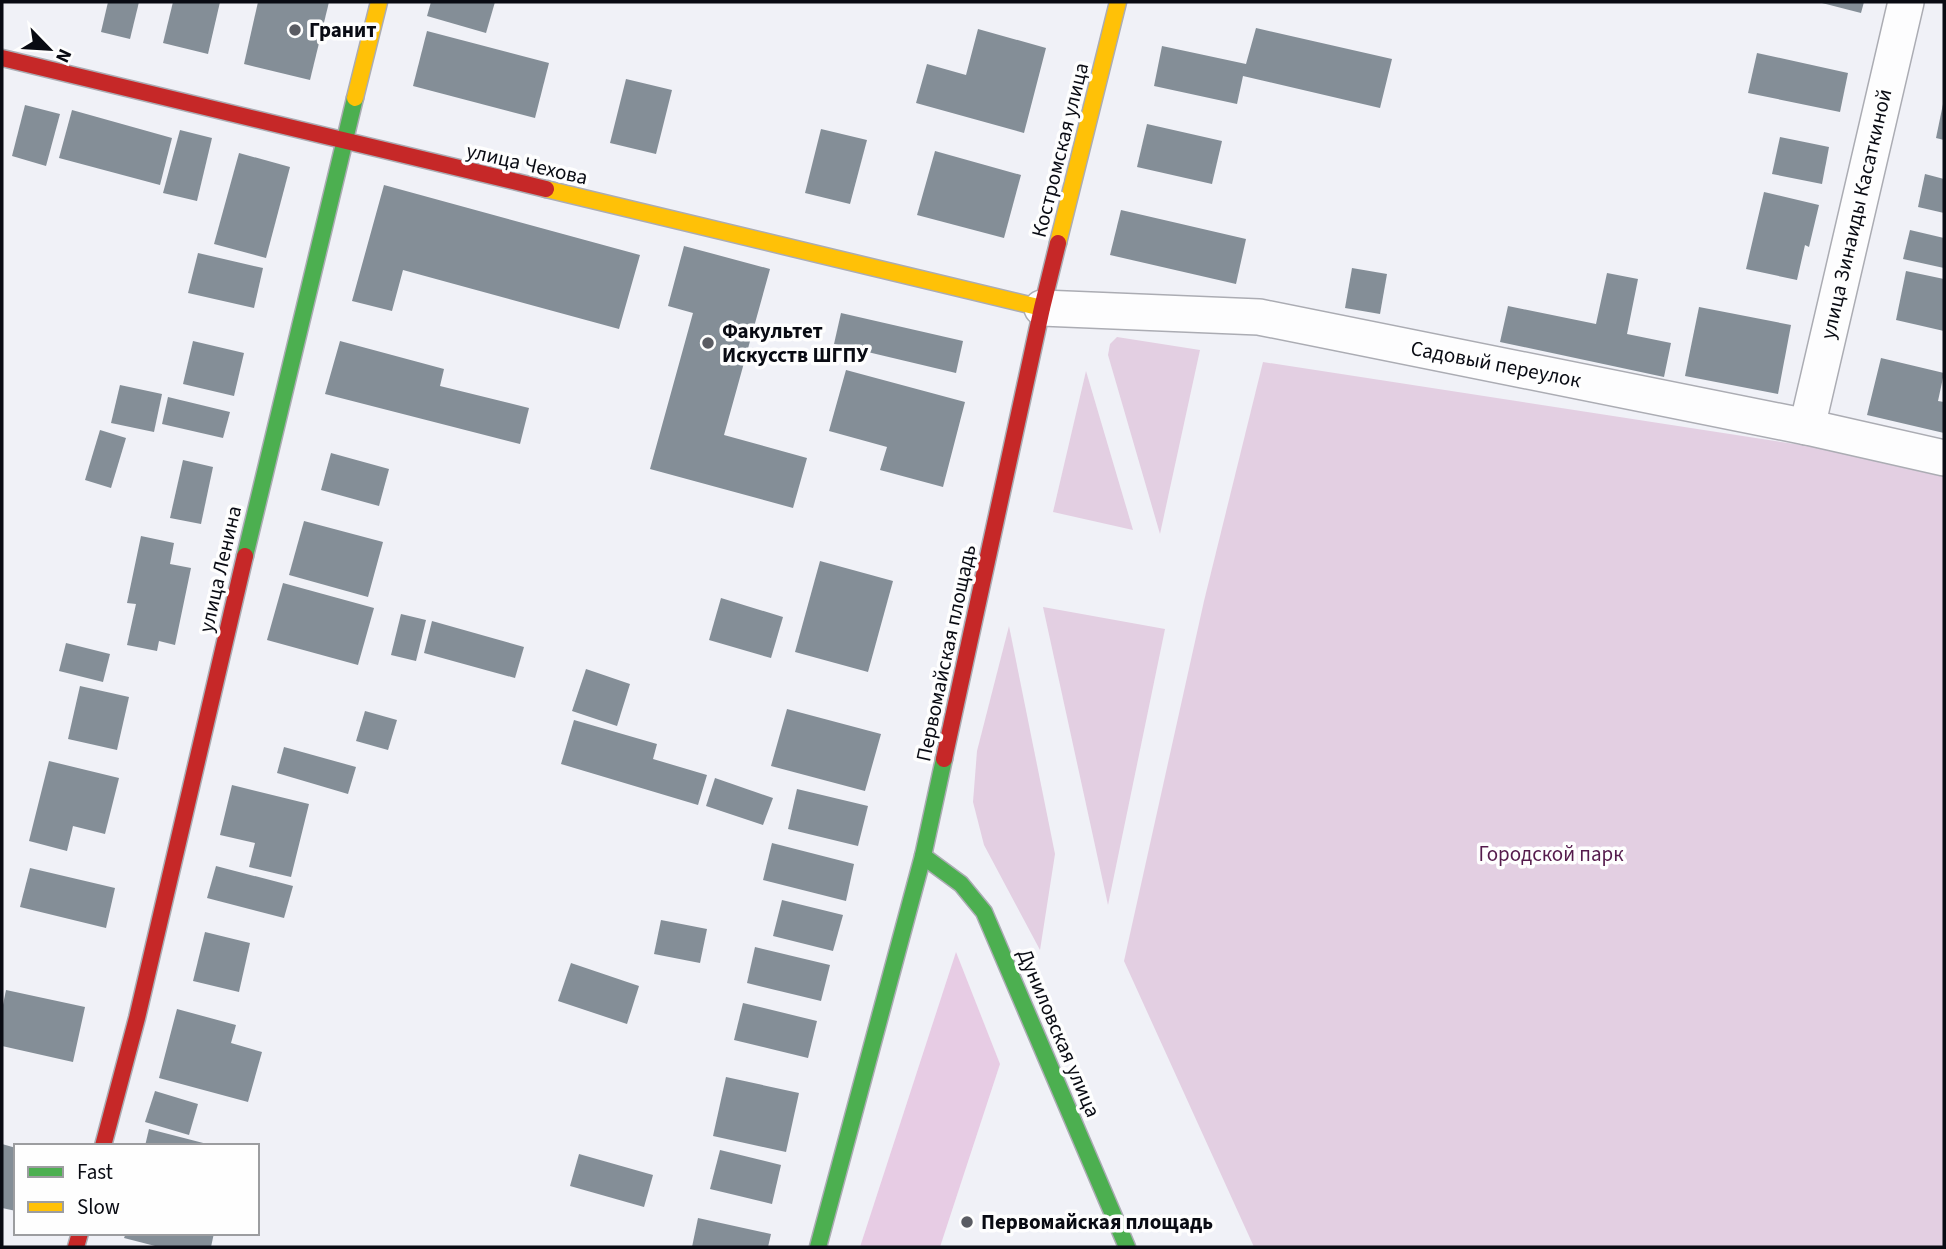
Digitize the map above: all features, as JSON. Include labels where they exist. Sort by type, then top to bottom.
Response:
[{"type":"main road","name":"улица Ленина","points":[[104,1144],[137,1018],[282,396],[379,2]]},
{"type":"main road","name":"Костромская улица","points":[[1042,309],[1118,2]]},
{"type":"main road","name":"улица Чехова","points":[[2,58],[1042,309]]},
{"type":"main road","name":"Первомайская площадь","points":[[818,1247],[923,856],[1042,309]]},
{"type":"main road","name":"Дуниловская улица","points":[[923,856],[961,884],[984,912],[1127,1247]]},
{"type":"street","name":"улица Зинаиды Касаткиной","points":[[1807,426],[1906,2]]},
{"type":"street","name":"Садовый переулок","points":[[1042,309],[1259,317],[1807,426],[1944,458]]},
{"type":"green space","points":[[1117,337],[1200,350],[1160,534],[1108,355],[1110,344]]},
{"type":"green space","name":"Городской парк","points":[[1263,362],[1808,446],[1944,477],[1944,1247],[1254,1247],[1124,961],[1204,601]]},
{"type":"green space","points":[[1086,371],[1133,530],[1053,512]]},
{"type":"green space","points":[[1043,607],[1165,629],[1108,905]]},
{"type":"green space","points":[[1009,626],[1055,854],[1040,950],[984,845],[973,802],[977,751]]},
{"type":"shaded area","points":[[956,952],[1000,1064],[940,1247],[860,1247]]},
{"type":"building","points":[[108,2],[139,2],[130,39],[101,32]]},
{"type":"building","points":[[173,2],[220,2],[208,54],[163,43]]},
{"type":"building","points":[[258,2],[329,2],[310,80],[244,64]]},
{"type":"building","points":[[431,2],[495,2],[486,33],[427,16]]},
{"type":"building","points":[[1818,2],[1864,2],[1861,13]]},
{"type":"building","points":[[1256,28],[1392,59],[1380,108],[1243,76],[1237,104],[1154,86],[1162,46],[1246,64]]},
{"type":"building","points":[[978,29],[1046,48],[1024,133],[916,103],[927,64],[966,75]]},
{"type":"building","points":[[427,31],[549,63],[535,118],[413,86]]},
{"type":"building","points":[[1757,53],[1848,73],[1840,112],[1748,93]]},
{"type":"building","points":[[626,79],[672,90],[656,154],[610,143]]},
{"type":"building","points":[[1944,104],[1944,140],[1936,138]]},
{"type":"building","points":[[25,105],[60,114],[46,166],[12,156]]},
{"type":"building","points":[[72,110],[172,138],[160,185],[59,158]]},
{"type":"building","points":[[1147,124],[1222,141],[1212,184],[1137,167]]},
{"type":"building","points":[[821,129],[867,140],[850,204],[805,193]]},
{"type":"building","points":[[180,130],[212,138],[197,201],[163,193]]},
{"type":"building","points":[[1780,137],[1829,147],[1822,184],[1772,174]]},
{"type":"building","points":[[935,151],[1021,175],[1004,238],[917,215]]},
{"type":"building","points":[[239,153],[290,167],[266,258],[214,244]]},
{"type":"building","points":[[1925,174],[1944,179],[1944,213],[1918,207]]},
{"type":"building","points":[[384,185],[640,255],[619,329],[403,270],[392,311],[352,301]]},
{"type":"building","points":[[1764,192],[1819,205],[1809,247],[1805,245],[1797,280],[1746,269]]},
{"type":"building","points":[[1121,210],[1246,239],[1236,284],[1110,255]]},
{"type":"building","points":[[1910,230],[1944,238],[1944,268],[1903,259]]},
{"type":"building","points":[[684,246],[770,269],[724,435],[807,458],[793,508],[650,469],[693,313],[668,306]]},
{"type":"building","points":[[198,253],[263,268],[254,308],[188,293]]},
{"type":"building","points":[[1352,268],[1387,274],[1380,314],[1345,308]]},
{"type":"building","points":[[1906,271],[1944,279],[1944,331],[1896,320]]},
{"type":"building","points":[[1607,273],[1638,279],[1627,334],[1671,343],[1664,377],[1500,342],[1508,306],[1596,324]]},
{"type":"building","points":[[1699,307],[1791,325],[1778,394],[1685,376]]},
{"type":"building","points":[[841,313],[963,341],[956,373],[834,344]]},
{"type":"building","points":[[193,341],[244,353],[234,396],[183,384]]},
{"type":"building","points":[[340,341],[444,369],[440,386],[529,408],[520,444],[325,394]]},
{"type":"building","points":[[1881,358],[1944,373],[1938,401],[1944,402],[1944,433],[1867,415]]},
{"type":"building","points":[[846,370],[965,402],[943,487],[880,470],[887,447],[829,431]]},
{"type":"building","points":[[120,385],[162,394],[154,432],[111,423]]},
{"type":"building","points":[[168,397],[230,412],[223,438],[162,424]]},
{"type":"building","points":[[100,430],[126,438],[111,488],[85,480]]},
{"type":"building","points":[[331,453],[389,469],[379,506],[321,490]]},
{"type":"building","points":[[183,460],[213,467],[201,524],[170,518]]},
{"type":"building","points":[[304,521],[383,542],[368,597],[289,575]]},
{"type":"building","points":[[141,536],[174,543],[170,564],[191,568],[175,645],[159,641],[157,651],[127,645],[136,604],[127,603]]},
{"type":"building","points":[[820,561],[893,581],[868,672],[795,652]]},
{"type":"building","points":[[283,583],[374,608],[358,665],[267,640]]},
{"type":"building","points":[[721,598],[783,617],[771,658],[709,640]]},
{"type":"building","points":[[401,614],[426,620],[416,661],[391,655]]},
{"type":"building","points":[[432,621],[524,647],[515,678],[424,653]]},
{"type":"building","points":[[66,643],[110,654],[103,682],[59,671]]},
{"type":"building","points":[[586,669],[630,684],[617,726],[572,711]]},
{"type":"building","points":[[80,686],[129,697],[117,750],[68,739]]},
{"type":"building","points":[[787,709],[881,734],[865,791],[771,766]]},
{"type":"building","points":[[365,711],[397,720],[388,750],[356,741]]},
{"type":"building","points":[[574,720],[657,744],[653,759],[707,775],[698,805],[561,764]]},
{"type":"building","points":[[284,747],[356,767],[348,794],[277,773]]},
{"type":"building","points":[[49,761],[119,778],[105,834],[73,826],[67,851],[29,841]]},
{"type":"building","points":[[715,778],[773,798],[763,825],[706,806]]},
{"type":"building","points":[[232,785],[309,804],[291,877],[249,867],[255,843],[220,835]]},
{"type":"building","points":[[797,789],[868,806],[858,846],[788,829]]},
{"type":"building","points":[[772,843],[854,864],[846,901],[763,880]]},
{"type":"building","points":[[216,866],[293,886],[284,918],[207,898]]},
{"type":"building","points":[[30,868],[115,888],[106,928],[20,907]]},
{"type":"building","points":[[782,900],[843,915],[833,951],[773,936]]},
{"type":"building","points":[[661,920],[707,929],[700,963],[654,954]]},
{"type":"building","points":[[205,932],[250,943],[239,992],[193,981]]},
{"type":"building","points":[[755,947],[830,965],[821,1001],[747,983]]},
{"type":"building","points":[[571,963],[639,986],[627,1024],[558,1001]]},
{"type":"building","points":[[6,990],[85,1007],[73,1062],[2,1046],[2,1010]]},
{"type":"building","points":[[743,1003],[817,1021],[808,1058],[734,1040]]},
{"type":"building","points":[[177,1009],[236,1025],[231,1043],[262,1052],[248,1102],[159,1078]]},
{"type":"building","points":[[726,1077],[799,1093],[786,1152],[713,1136]]},
{"type":"building","points":[[155,1091],[198,1104],[189,1135],[145,1122]]},
{"type":"building","points":[[149,1129],[207,1144],[145,1144]]},
{"type":"building","points":[[2,1144],[14,1147],[14,1211],[2,1208]]},
{"type":"building","points":[[720,1150],[781,1165],[772,1204],[710,1189]]},
{"type":"building","points":[[579,1154],[653,1175],[644,1207],[570,1186]]},
{"type":"building","points":[[698,1218],[771,1234],[768,1247],[692,1247]]},
{"type":"building","points":[[125,1235],[214,1235],[211,1247],[159,1247],[124,1238]]},
{"type":"traffic: fast","points":[[245,556],[355,98]]},
{"type":"traffic: fast","points":[[818,1247],[923,856],[944,759]]},
{"type":"traffic: fast","points":[[923,856],[961,884],[984,912],[1127,1247]]},
{"type":"traffic: slow","points":[[355,98],[379,2]]},
{"type":"traffic: slow","points":[[1058,243],[1118,2]]},
{"type":"traffic: slow","points":[[546,189],[1042,308]]},
{"type":"traffic: jam","points":[[2,58],[546,189]]},
{"type":"traffic: jam","points":[[944,759],[1058,243]]},
{"type":"traffic: jam","points":[[104,1144],[137,1018],[245,556]]},
{"type":"traffic: jam","points":[[76,1247],[79,1235]]},
{"type":"place","name":"Гранит","points":[[295,30]]},
{"type":"place","name":"Факультет Искусств ШГПУ","points":[[708,343]]},
{"type":"place","name":"Первомайская площадь","points":[[967,1222]]}]
